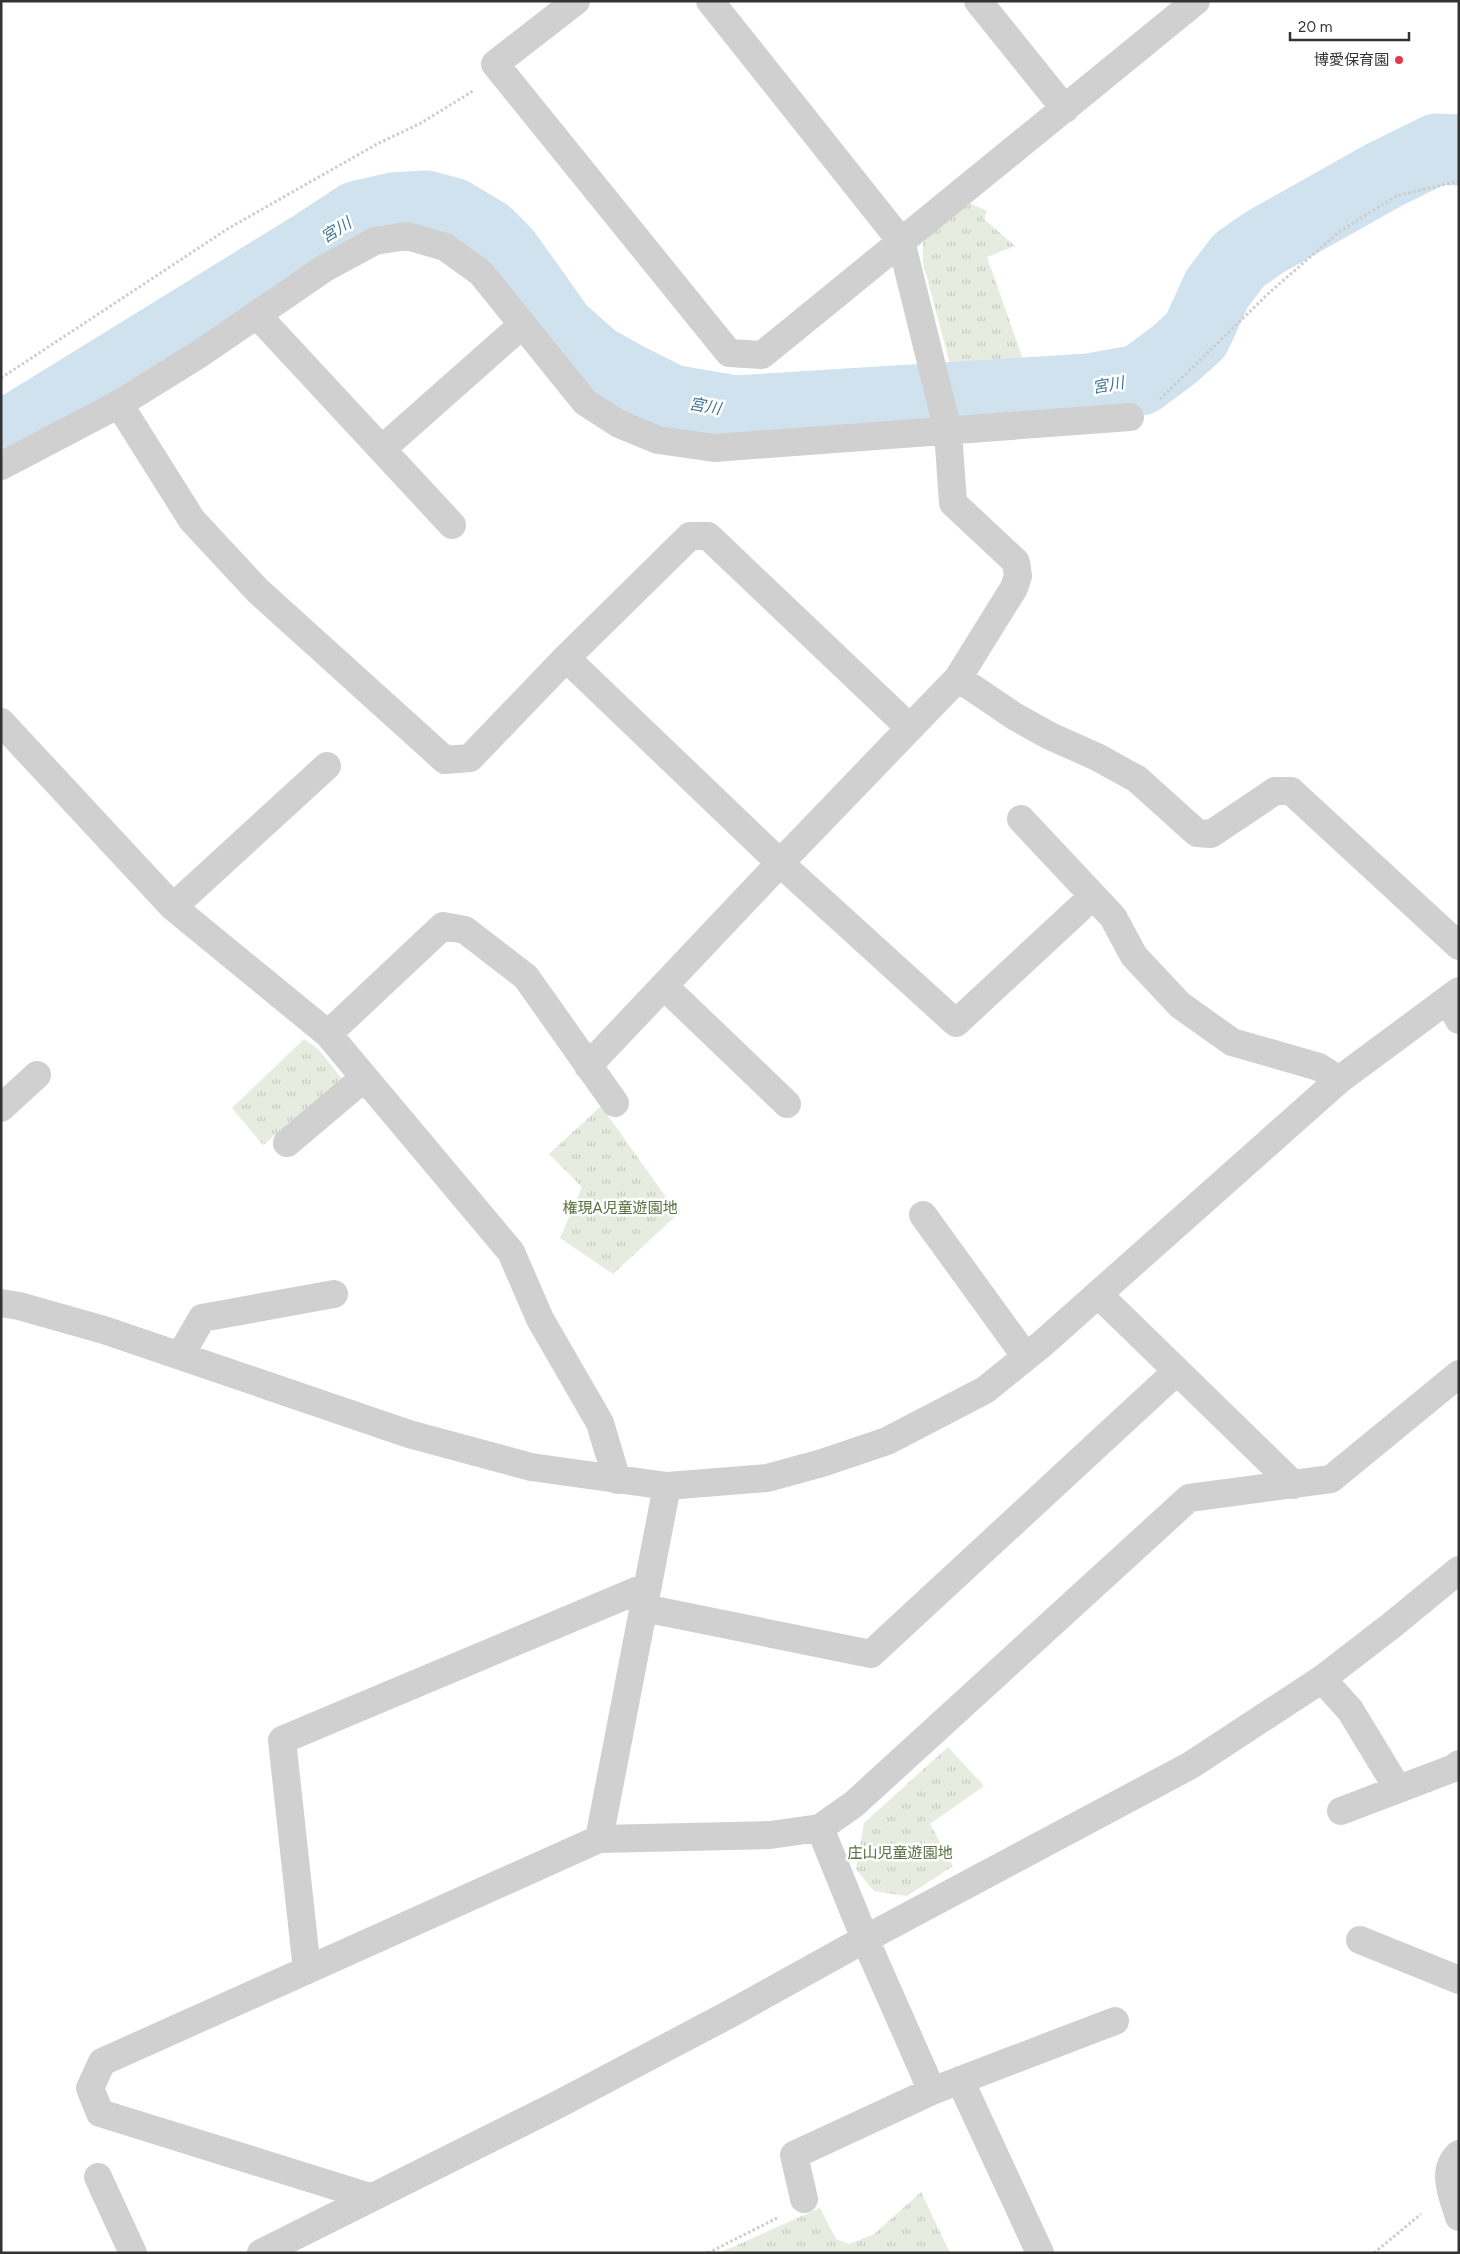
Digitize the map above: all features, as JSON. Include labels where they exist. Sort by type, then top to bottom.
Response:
[{"type":"street","points":[[576,1],[495,64],[729,353],[762,355],[1196,1]]},
{"type":"street","points":[[588,1066],[958,678],[1014,588],[1018,576],[1016,562],[953,503],[948,431],[901,242],[710,1]]},
{"type":"street","points":[[978,1],[1065,109]]},
{"type":"street","points":[[1,466],[119,404],[257,315],[325,268],[375,241],[408,236],[446,248],[482,273],[585,402],[619,424],[658,440],[714,448],[1130,417]]},
{"type":"street","points":[[257,315],[452,524]]},
{"type":"street","points":[[382,449],[522,325]]},
{"type":"street","points":[[119,404],[192,520],[258,591],[445,760],[470,758],[566,658],[690,536],[708,536],[910,728]]},
{"type":"street","points":[[566,658],[780,863],[956,1023],[1093,896]]},
{"type":"street","points":[[958,678],[1043,732],[1097,757],[1137,779],[1196,833],[1211,834],[1275,791],[1291,791],[1459,946]]},
{"type":"street","points":[[1,722],[173,907],[328,1034],[511,1252],[540,1319],[600,1423],[618,1480]]},
{"type":"street","points":[[173,907],[327,766]]},
{"type":"street","points":[[1021,819],[1113,917],[1134,956],[1180,1005],[1232,1042],[1319,1067],[1339,1080]]},
{"type":"street","points":[[328,1034],[443,926],[465,930],[526,977],[615,1103]]},
{"type":"street","points":[[664,986],[787,1104]]},
{"type":"street","points":[[1,1303],[19,1306],[104,1330],[409,1434],[531,1467],[667,1486],[767,1478],[822,1463],[887,1441],[985,1390],[1098,1294],[1339,1080],[1455,1004]]},
{"type":"street","points":[[1,1108],[37,1075]]},
{"type":"street","points":[[287,1143],[364,1078]]},
{"type":"street","points":[[923,1215],[1026,1357]]},
{"type":"street","points":[[180,1356],[202,1318],[334,1294]]},
{"type":"street","points":[[1098,1294],[1294,1485]]},
{"type":"street","points":[[307,1970],[282,1740],[646,1597],[871,1654],[1177,1371]]},
{"type":"street","points":[[370,2197],[100,2113],[90,2088],[102,2062],[599,1839],[770,1835],[820,1828],[854,1804],[1190,1498],[1331,1479],[1459,1374]]},
{"type":"street","points":[[599,1839],[667,1486]]},
{"type":"street","points":[[262,2253],[370,2197],[557,2105],[726,2016],[865,1939],[1190,1765],[1322,1679],[1459,1570]]},
{"type":"street","points":[[1322,1679],[1350,1710],[1398,1789]]},
{"type":"street","points":[[1342,1811],[1454,1768],[1459,1764]]},
{"type":"street","points":[[820,1828],[865,1939],[932,2091]]},
{"type":"street","points":[[1360,1940],[1459,1980]]},
{"type":"street","points":[[804,2199],[794,2155],[932,2091],[1115,2021]]},
{"type":"street","points":[[960,2080],[1040,2253]]},
{"type":"street","points":[[1459,2154],[1455,2158],[1447,2178],[1459,2216]]},
{"type":"street","points":[[98,2177],[132,2253]]},
{"type":"path","points":[[1,378],[229,228],[377,144],[421,123],[479,86]]},
{"type":"path","points":[[1130,417],[1160,399],[1270,292],[1339,232],[1396,196],[1459,181]]},
{"type":"path","points":[[1374,2253],[1450,2190]]},
{"type":"path","points":[[708,2253],[777,2219],[804,2199]]},
{"type":"green space","points":[[967,202],[987,211],[984,219],[1015,246],[987,257],[1024,362],[961,378],[951,368],[923,263],[923,239]]},
{"type":"green space","points":[[304,1039],[319,1050],[342,1079],[263,1145],[232,1108]]},
{"type":"green space","name":"権現A児童遊園地","points":[[601,1106],[678,1214],[613,1274],[560,1238],[582,1187],[549,1154]]},
{"type":"green space","name":"庄山児童遊園地","points":[[948,1747],[984,1786],[930,1824],[953,1866],[907,1896],[874,1891],[856,1869],[864,1823]]},
{"type":"green space","points":[[921,2192],[950,2253],[719,2253],[820,2208],[836,2239],[849,2244],[874,2234]]},
{"type":"waterway","name":"宮川","points":[[1,438],[358,216],[393,208],[426,206],[452,213],[487,234],[506,253],[560,329],[595,360],[671,400],[735,411],[1089,389],[1140,380],[1175,354],[1196,335],[1217,289],[1239,260],[1265,242],[1384,175],[1437,149],[1459,150]]},
{"type":"place","name":"博愛保育園","points":[[1399,60]]}]
